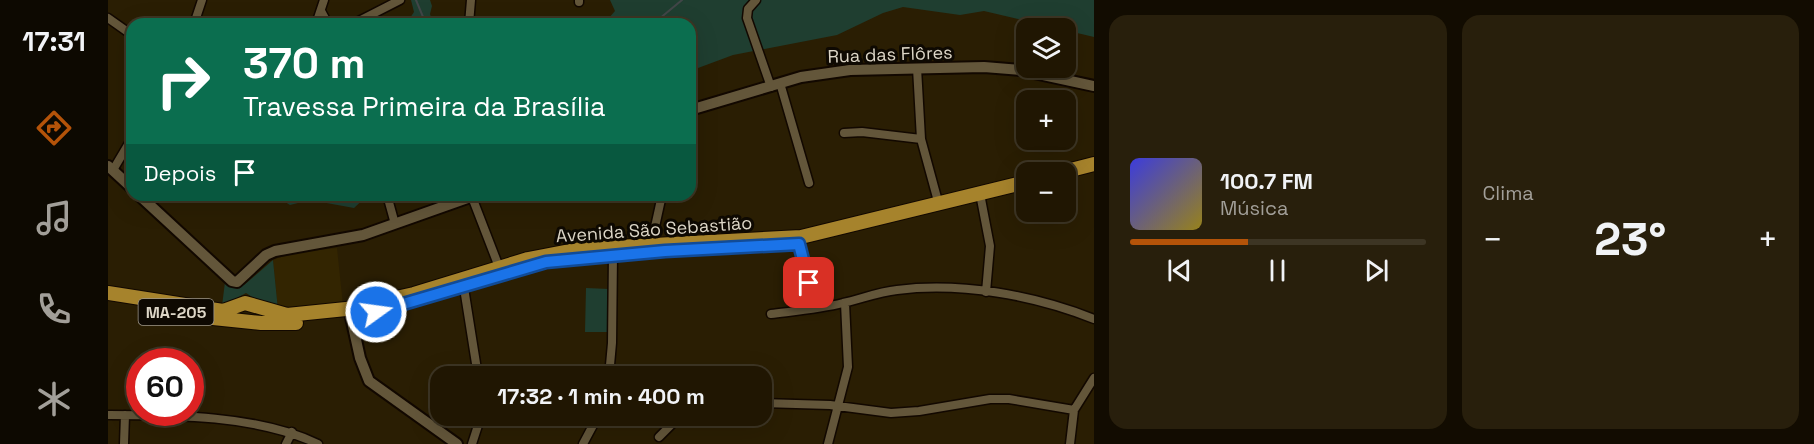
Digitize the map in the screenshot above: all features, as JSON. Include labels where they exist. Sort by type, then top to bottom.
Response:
[{"type":"main road","points":[[1076,169],[1094,164]]},
{"type":"main road","points":[[1076,175],[1094,170]]},
{"type":"main road","name":"Avenida São Sebastião","points":[[108,294],[223,311],[245,304],[268,312],[287,315],[341,310],[414,294],[548,254],[580,249],[801,237],[1016,185]]},
{"type":"main road","name":"Avenida São Sebastião","points":[[108,302],[245,322],[297,323],[351,317],[464,288],[546,262],[613,255],[799,244],[1016,190]]},
{"type":"main road","points":[[245,304],[255,314],[245,322]]},
{"type":"street","points":[[196,18],[202,0]]},
{"type":"street","points":[[318,18],[324,0]]},
{"type":"street","points":[[365,18],[400,0]]},
{"type":"street","points":[[470,18],[471,0]]},
{"type":"street","points":[[756,0],[748,9],[747,18],[775,85],[809,183]]},
{"type":"street","points":[[321,11],[325,18]]},
{"type":"street","points":[[108,18],[126,31]]},
{"type":"street","points":[[917,68],[921,139],[939,205]]},
{"type":"street","name":"Rua das Flôres","points":[[696,108],[824,72],[917,68],[1020,70],[1094,86]]},
{"type":"street","points":[[844,133],[862,132],[921,139]]},
{"type":"street","points":[[126,147],[111,168],[126,182]]},
{"type":"street","points":[[981,199],[990,246],[986,292]]},
{"type":"street","points":[[145,201],[232,281],[237,282],[266,255],[275,251],[363,235],[460,201]]},
{"type":"street","points":[[389,201],[395,224]]},
{"type":"street","points":[[476,201],[499,267]]},
{"type":"street","points":[[651,245],[661,201]]},
{"type":"street","points":[[799,244],[809,283]]},
{"type":"street","points":[[609,366],[613,255]]},
{"type":"street","points":[[464,288],[476,366]]},
{"type":"street","points":[[771,314],[845,303],[869,295],[916,288],[986,292],[1046,304],[1094,319]]},
{"type":"street","points":[[828,444],[840,406],[849,360],[845,303]]},
{"type":"street","points":[[351,317],[360,358],[369,381],[457,444]]},
{"type":"street","points":[[1070,444],[1074,410],[1094,378]]},
{"type":"street","points":[[772,403],[840,406],[891,413],[919,411],[990,399],[1009,399],[1074,410]]},
{"type":"street","points":[[108,415],[226,421],[292,432],[318,444]]},
{"type":"street","points":[[124,444],[125,415]]},
{"type":"street","points":[[472,444],[478,426]]},
{"type":"street","points":[[583,444],[593,426]]},
{"type":"street","points":[[659,437],[670,426]]},
{"type":"street","points":[[286,444],[292,432]]},
{"type":"shaded area","points":[[337,248],[343,305],[278,310],[273,260],[291,253]]},
{"type":"green space","points":[[411,0],[430,0],[431,18],[410,18],[414,12]]},
{"type":"green space","points":[[610,0],[1094,0],[1094,37],[1076,33],[1076,18],[1016,19],[984,11],[960,15],[903,7],[883,13],[837,35],[733,55],[696,69],[696,18],[609,18],[615,11]]},
{"type":"green space","points":[[284,201],[306,201],[290,205]]},
{"type":"green space","points":[[316,201],[362,201],[354,208]]},
{"type":"green space","points":[[273,260],[278,310],[266,306],[246,293],[222,306],[225,282],[235,287],[244,285]]},
{"type":"green space","points":[[586,288],[609,289],[608,332],[585,332]]},
{"type":"waterway","points":[[416,0],[424,18]]},
{"type":"waterway","points":[[660,18],[682,0]]},
{"type":"route","points":[[376,312],[464,288],[502,274],[546,262],[580,257],[665,251],[799,244],[809,283]]}]
